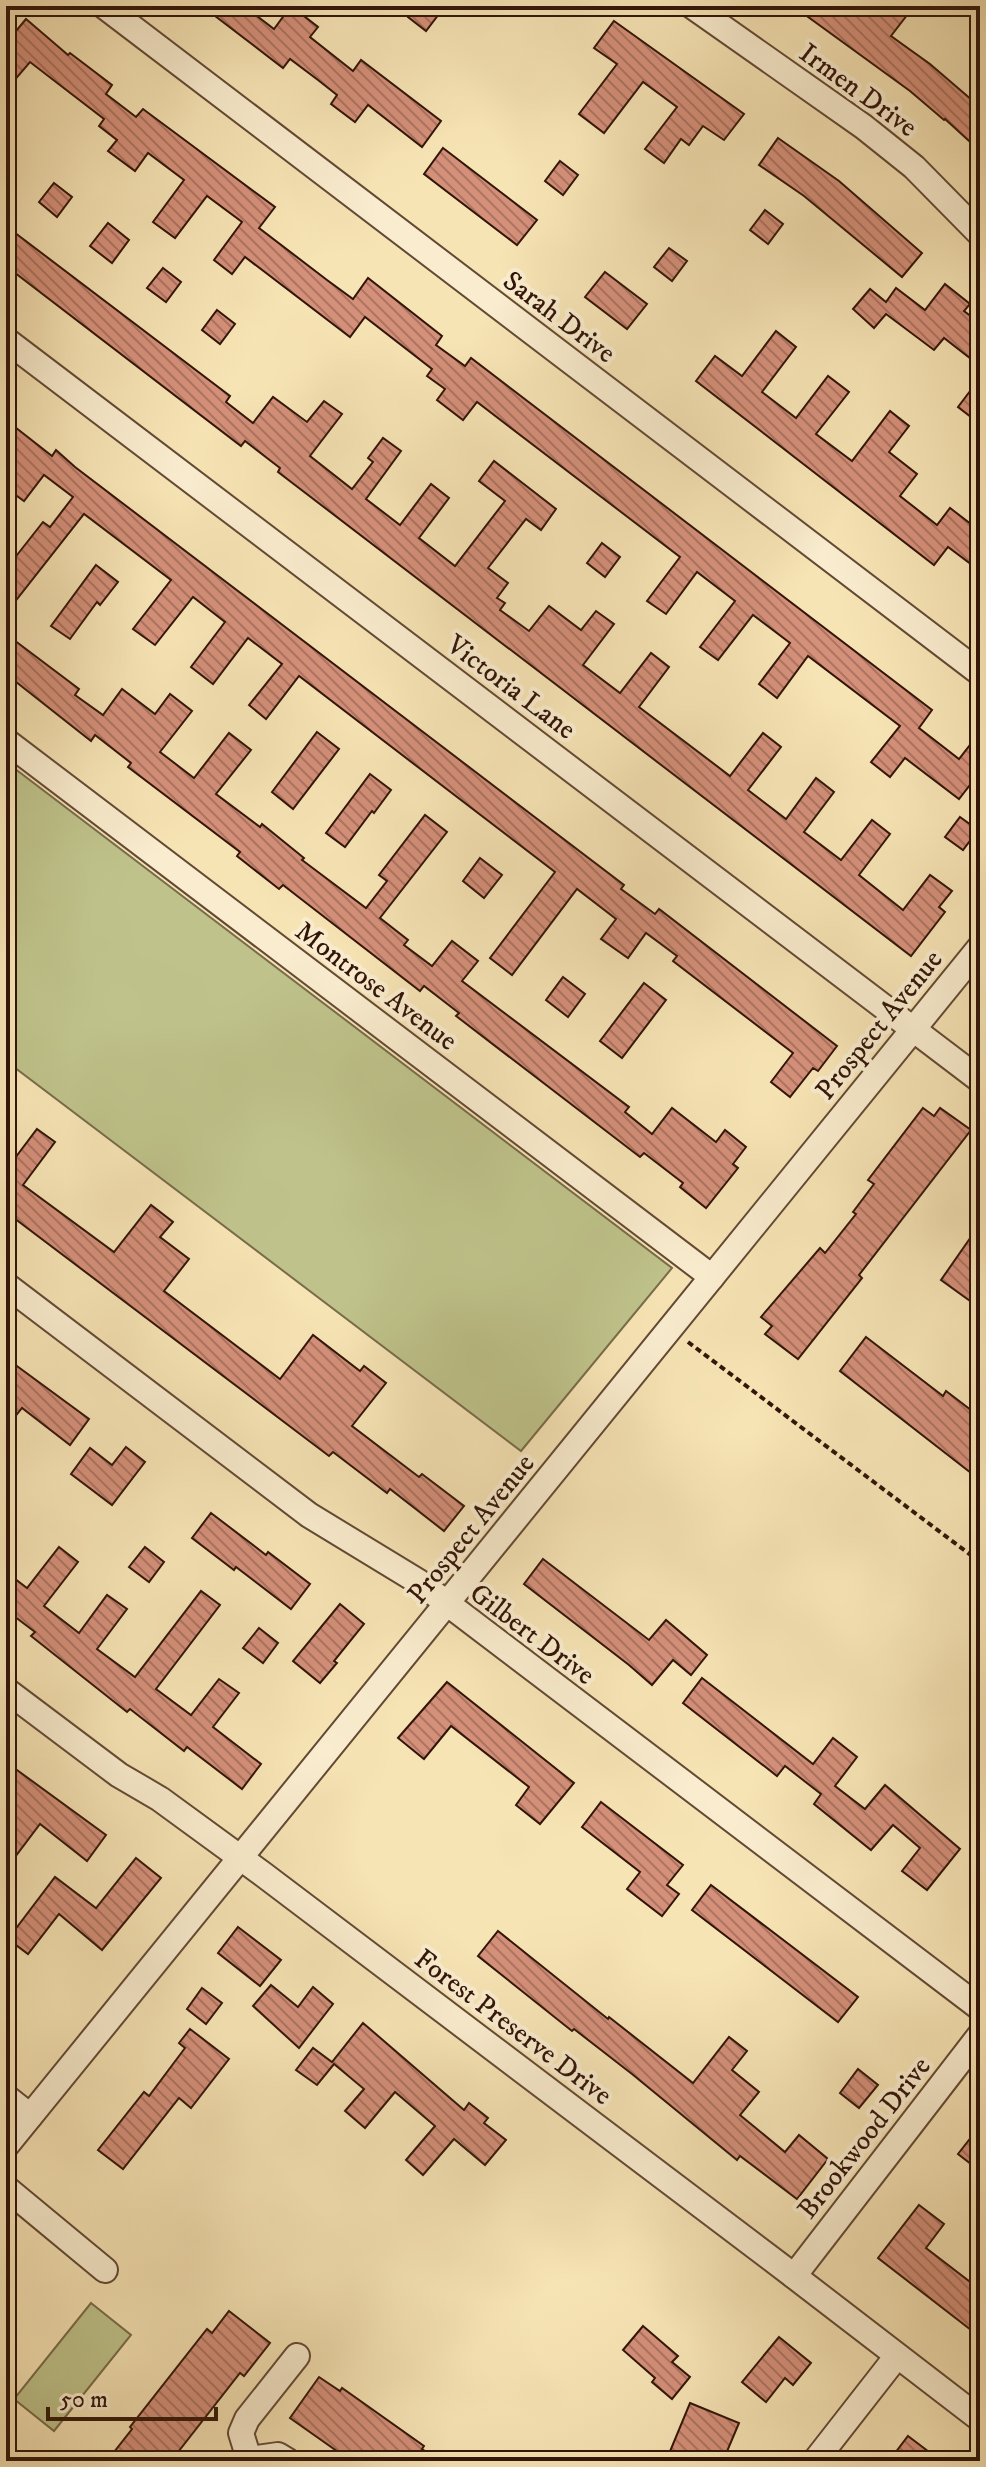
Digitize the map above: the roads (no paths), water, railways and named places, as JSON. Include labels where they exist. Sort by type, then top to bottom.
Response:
[{"type":"street","name":"Sarah Drive","points":[[104,6],[980,673]]},
{"type":"street","name":"Irmen Drive","points":[[692,6],[864,127],[914,167],[980,234]]},
{"type":"street","name":"Victoria Lane","points":[[6,340],[980,1080]]},
{"type":"street","name":"Montrose Avenue","points":[[6,741],[712,1277]]},
{"type":"street","name":"Prospect Avenue","points":[[6,2146],[980,947]]},
{"type":"street","name":"Gilbert Drive","points":[[6,1285],[309,1515],[419,1582],[980,2008]]},
{"type":"street","name":"Forest Preserve Drive","points":[[6,1690],[119,1775],[160,1799],[239,1857],[980,2419]]},
{"type":"street","name":"Brookwood Drive","points":[[794,2276],[980,2035]]},
{"type":"street","points":[[6,2097],[30,2116]]},
{"type":"street","points":[[6,2188],[105,2270]]},
{"type":"street","points":[[288,2461],[278,2455],[248,2460],[241,2433],[247,2419],[297,2356]]},
{"type":"street","points":[[815,2461],[897,2356]]}]
